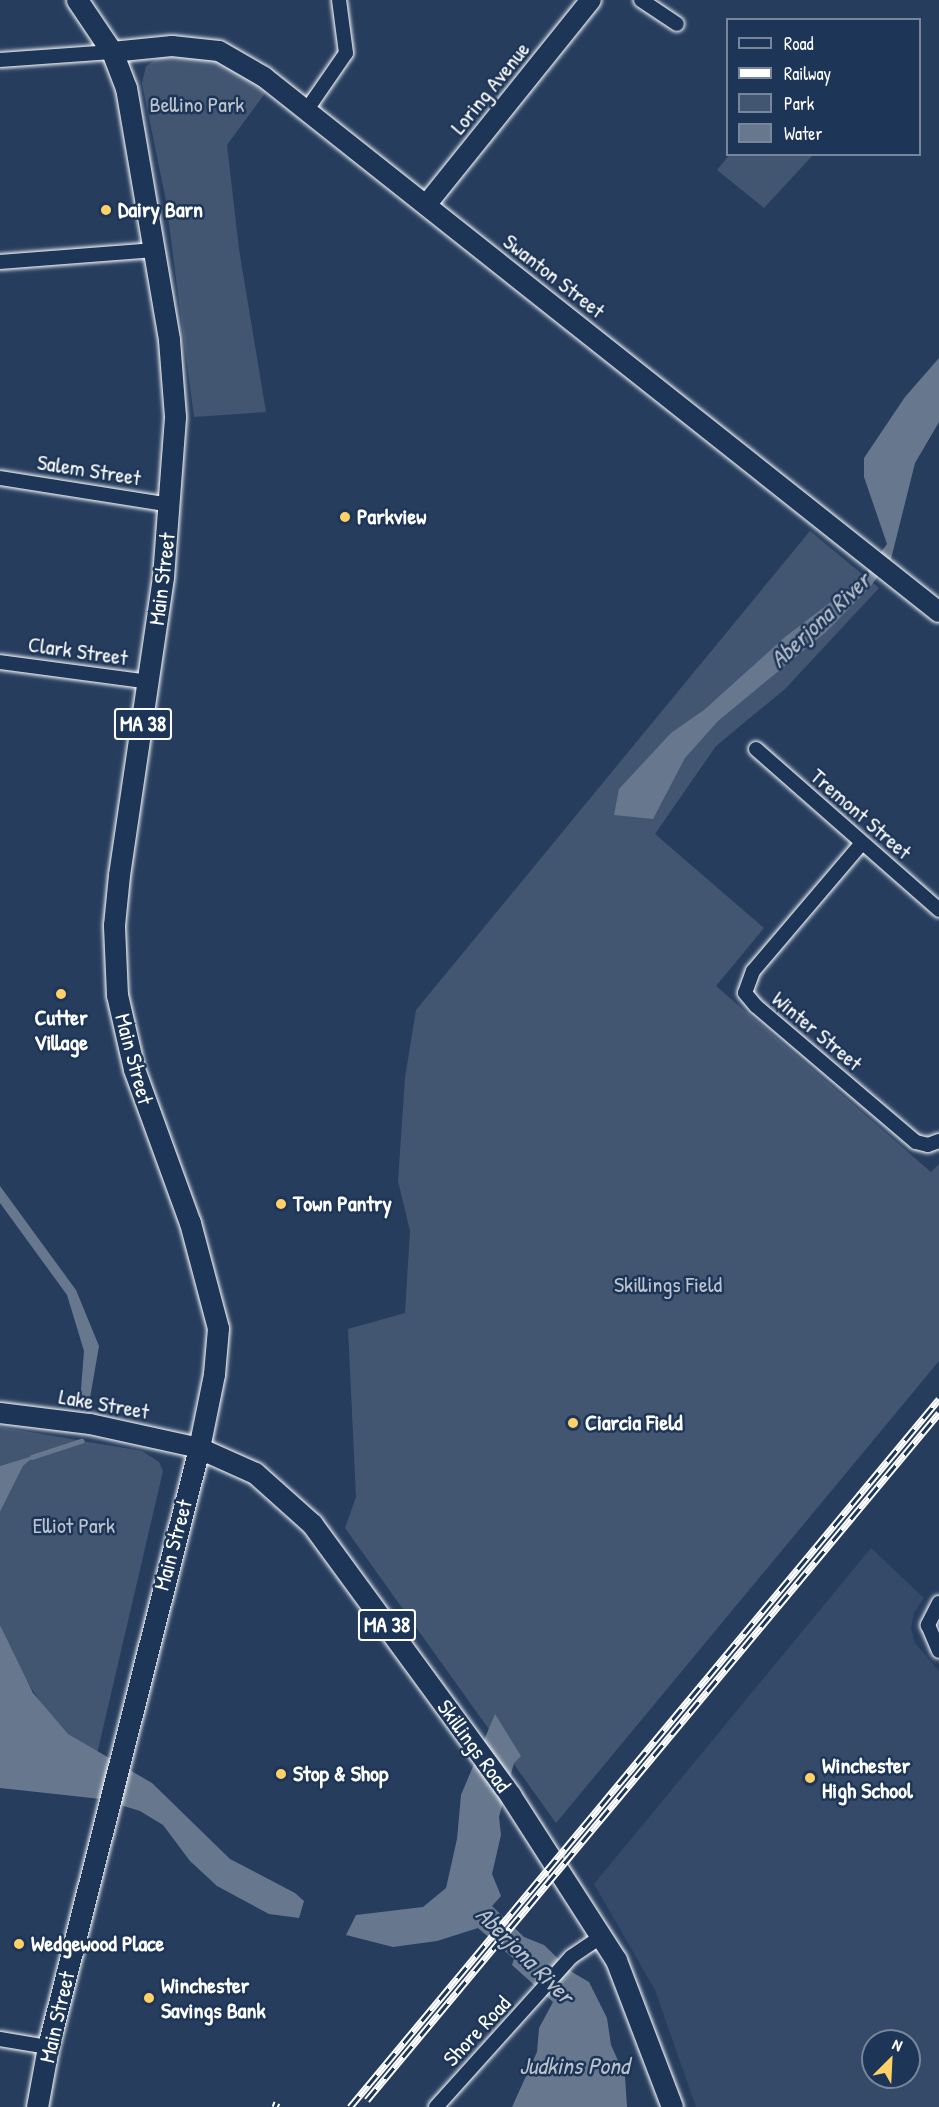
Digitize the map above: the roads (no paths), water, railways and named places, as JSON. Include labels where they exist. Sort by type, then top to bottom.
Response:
[{"type":"main road","name":"Main Street","points":[[37,2107],[48,2047],[199,1448],[214,1374],[218,1328],[190,1223],[134,1069],[117,995],[114,925],[122,847],[150,682],[171,505],[175,416],[169,339],[126,88],[112,52],[77,0]]},
{"type":"main road","name":"Skillings Road","points":[[199,1448],[241,1464],[293,1503],[329,1546],[510,1795],[602,1936],[642,2020],[672,2107]]},
{"type":"street","points":[[306,111],[346,53],[339,0]]},
{"type":"street","name":"Loring Avenue","points":[[426,205],[591,0]]},
{"type":"street","points":[[641,0],[677,24]]},
{"type":"street","name":"Swanton Street","points":[[112,52],[172,46],[219,51],[264,76],[939,612]]},
{"type":"street","points":[[0,60],[112,52]]},
{"type":"street","points":[[0,262],[155,250]]},
{"type":"street","name":"Salem Street","points":[[0,478],[171,505]]},
{"type":"street","name":"Clark Street","points":[[0,662],[150,682]]},
{"type":"street","name":"Tremont Street","points":[[756,749],[939,910]]},
{"type":"street","name":"Winter Street","points":[[862,843],[753,971],[745,993],[756,1006],[916,1142],[935,1143]]},
{"type":"street","name":"Lake Street","points":[[0,1413],[90,1424],[199,1448]]},
{"type":"street","points":[[939,1603],[928,1625],[939,1651]]},
{"type":"street","name":"Shore Road","points":[[436,2107],[539,1995],[566,1962],[602,1936]]},
{"type":"street","points":[[0,2039],[48,2047]]},
{"type":"water","name":"Aberjona River","points":[[939,358],[939,422],[915,463],[891,559],[870,587],[826,632],[718,721],[685,758],[653,819],[614,815],[619,789],[671,733],[704,710],[785,637],[861,579],[887,544],[864,477],[864,458],[905,397]]},
{"type":"water","points":[[0,1186],[76,1290],[99,1346],[89,1404],[80,1402],[84,1351],[67,1295],[0,1203]]},
{"type":"water","points":[[36,1455],[23,1466],[0,1512],[0,1466]]},
{"type":"water","points":[[0,1625],[33,1693],[68,1734],[152,1783],[230,1859],[295,1893],[304,1901],[299,1918],[269,1914],[217,1886],[190,1861],[163,1825],[140,1811],[101,1799],[0,1788]]},
{"type":"water","points":[[495,1714],[521,1756],[514,1763],[499,1817],[501,1835],[492,1874],[501,1896],[492,1906],[524,1937],[544,1945],[572,1972],[589,1982],[607,2018],[611,2045],[625,2076],[627,2107],[512,2107],[537,2052],[539,2028],[553,2002],[512,1965],[514,1959],[478,1928],[437,1941],[393,1947],[346,1935],[356,1915],[423,1907],[446,1888],[457,1839],[461,1795]]},
{"type":"waterway","points":[[32,1457],[81,1441]]},
{"type":"railway","points":[[350,2107],[939,1399]]},
{"type":"railway","points":[[367,2100],[939,1413]]},
{"type":"railway","points":[[275,2107],[277,2102]]},
{"type":"place","name":"Dairy Barn","points":[[106,210]]},
{"type":"place","name":"Parkview","points":[[345,517]]},
{"type":"place","name":"Cutter Village","points":[[61,994]]},
{"type":"place","name":"Town Pantry","points":[[281,1204]]},
{"type":"place","name":"Ciarcia Field","points":[[573,1423]]},
{"type":"place","name":"Stop & Shop","points":[[281,1774]]},
{"type":"place","name":"Winchester High School","points":[[810,1778]]},
{"type":"place","name":"Wedgewood Place","points":[[19,1944]]},
{"type":"place","name":"Winchester Savings Bank","points":[[149,1998]]},
{"type":"park label","name":"Bellino Park","points":[[197,105]]},
{"type":"park label","name":"Skillings Field","points":[[668,1285]]},
{"type":"park label","name":"Elliot Park","points":[[74,1526]]},
{"type":"water label","name":"Judkins Pond","points":[[574,2066]]}]
